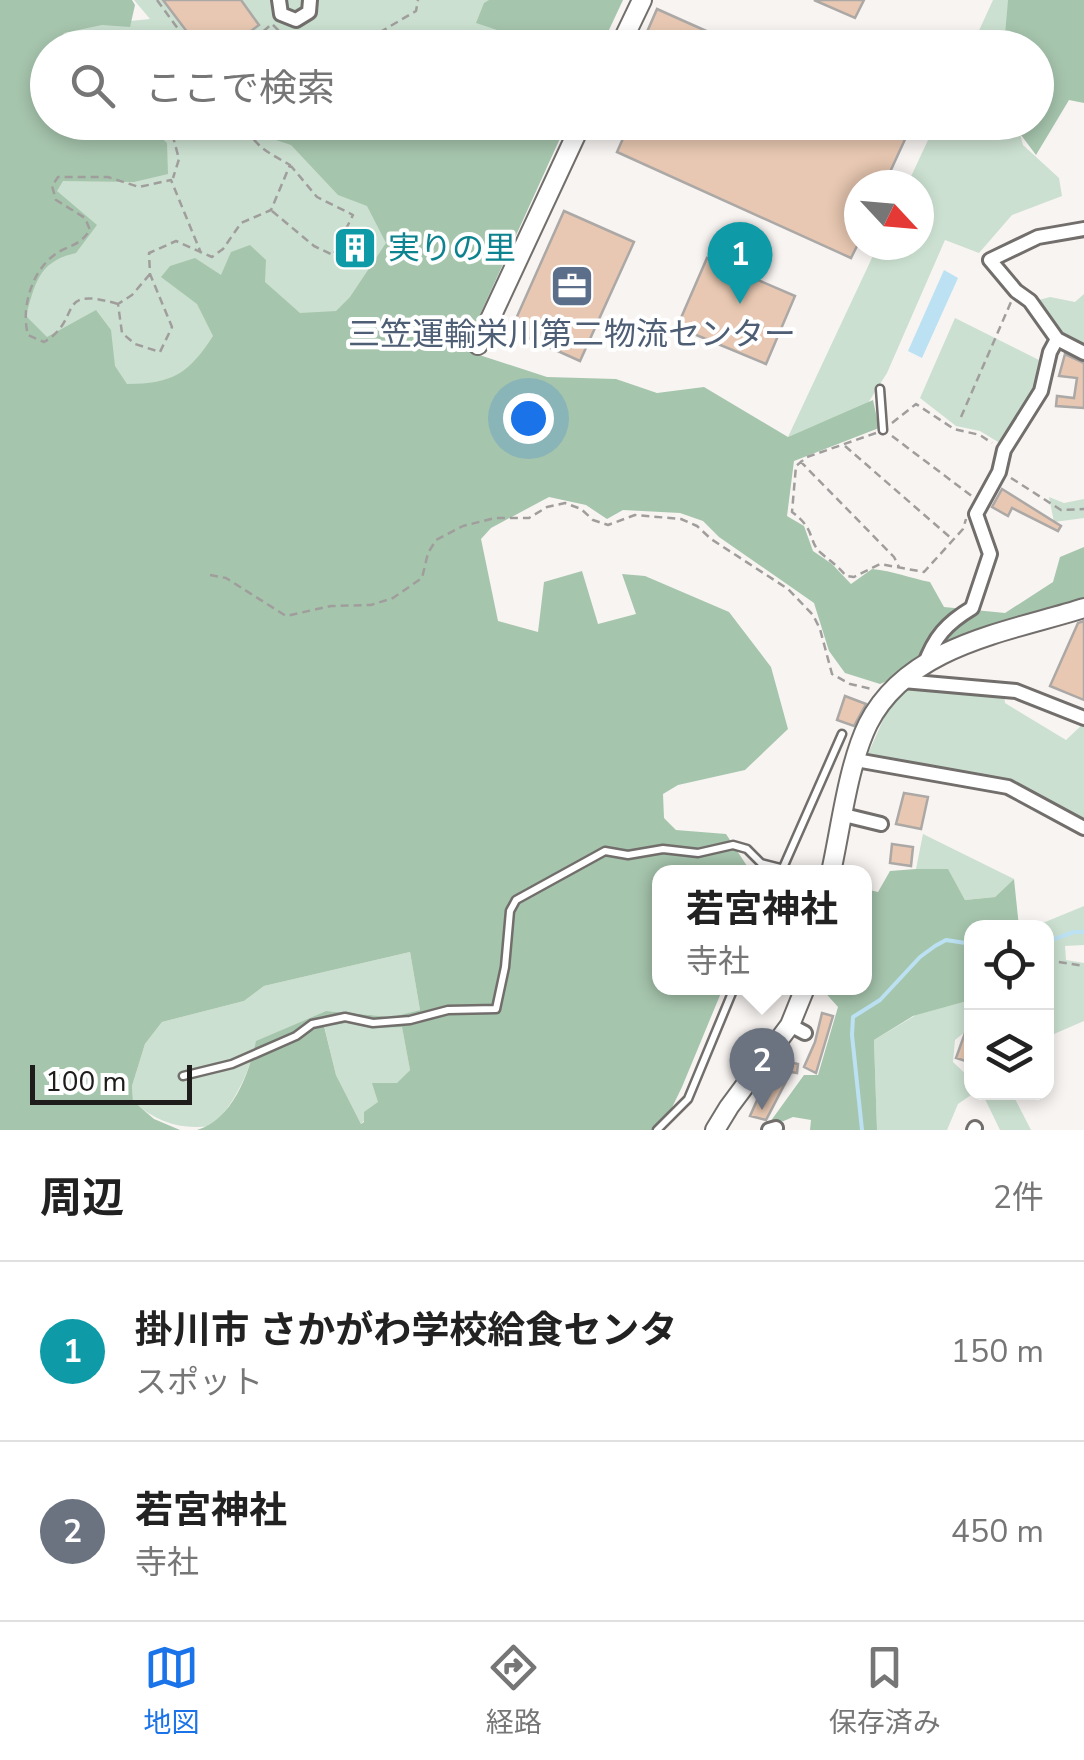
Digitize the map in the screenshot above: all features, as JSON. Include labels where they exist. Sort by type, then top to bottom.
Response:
[{"type":"street","points":[[278,0],[281,14],[296,20],[309,12],[310,0]]},
{"type":"street","points":[[627,30],[642,0]]},
{"type":"street","points":[[478,345],[574,140]]},
{"type":"street","points":[[1084,229],[1038,237],[990,260],[1016,291],[1030,301],[1057,339],[1084,353]]},
{"type":"street","points":[[924,666],[946,622],[972,608],[990,554],[976,514],[999,472],[1004,450],[1041,390],[1057,339]]},
{"type":"street","points":[[833,865],[856,760],[868,724],[888,694],[924,666],[970,641],[1084,608]]},
{"type":"street","points":[[903,681],[1016,690],[1084,718]]},
{"type":"street","points":[[856,760],[1008,787],[1084,828]]},
{"type":"street","points":[[844,815],[881,824]]},
{"type":"street","points":[[716,1130],[728,1107],[797,1029],[804,995]]},
{"type":"lane","points":[[880,389],[884,430]]},
{"type":"lane","points":[[785,865],[842,734]]},
{"type":"lane","points":[[183,1076],[232,1064],[296,1036],[312,1024],[345,1017],[373,1023],[410,1020],[448,1010],[496,1009],[510,911],[516,900],[605,851],[628,855],[663,850],[698,853],[733,845],[748,849],[768,865]]},
{"type":"lane","points":[[656,1130],[688,1099],[731,995]]},
{"type":"path","points":[[157,0],[179,30]]},
{"type":"path","points":[[384,30],[416,11],[418,0]]},
{"type":"path","points":[[150,274],[132,295],[118,304],[88,296],[78,300],[55,336],[44,342],[28,335],[28,299],[42,266],[56,253],[82,243],[90,230],[85,218],[56,200],[52,186],[58,177],[108,177],[139,187],[171,180],[178,170],[179,158],[174,140]]},
{"type":"path","points":[[256,140],[264,150],[290,165],[317,197],[353,214],[333,255],[314,246],[271,210]]},
{"type":"path","points":[[118,304],[122,333],[135,344],[160,352],[172,327],[150,274],[149,254],[158,246],[176,241],[212,257],[241,224],[271,210],[290,165]]},
{"type":"path","points":[[171,180],[201,253]]},
{"type":"path","points":[[962,417],[1016,291]]},
{"type":"path","points":[[968,510],[963,529],[924,572],[880,564],[854,577],[846,576],[834,560],[820,553],[811,529],[792,512],[794,475],[800,461],[884,430],[916,404],[954,429],[980,435],[1004,450]]},
{"type":"path","points":[[884,430],[974,498]]},
{"type":"path","points":[[844,446],[954,540]]},
{"type":"path","points":[[800,461],[894,557],[899,569]]},
{"type":"path","points":[[999,472],[1062,510],[1084,509]]},
{"type":"path","points":[[210,575],[226,578],[286,616],[306,614],[331,606],[372,606],[394,598],[422,578],[428,553],[436,540],[463,526],[495,518],[528,518],[565,503],[608,525],[635,515],[681,519],[788,589],[820,629],[832,674],[850,684],[888,694]]},
{"type":"path","points":[[1054,961],[1084,966]]},
{"type":"green space","points":[[0,0],[132,0],[135,5],[130,27],[30,30],[30,140],[167,143],[168,174],[134,182],[63,181],[57,191],[97,225],[76,253],[54,262],[40,275],[26,316],[47,337],[96,310],[111,330],[115,366],[127,384],[156,382],[178,374],[196,359],[213,336],[197,304],[161,277],[170,266],[195,258],[221,275],[231,252],[250,245],[266,260],[265,282],[300,313],[336,311],[386,243],[367,206],[338,195],[291,145],[276,140],[559,140],[464,350],[547,377],[616,379],[657,393],[704,387],[788,437],[873,400],[879,428],[794,461],[787,516],[804,526],[813,551],[851,584],[872,569],[887,571],[930,582],[944,607],[1005,613],[1053,582],[1060,557],[1084,547],[1084,601],[880,684],[845,673],[829,651],[814,603],[719,537],[703,521],[680,513],[623,510],[607,519],[586,505],[549,497],[491,528],[481,539],[498,621],[538,632],[544,582],[582,571],[598,624],[636,614],[622,574],[645,576],[729,612],[771,667],[788,729],[745,770],[678,785],[663,794],[664,818],[676,830],[726,834],[746,865],[652,865],[652,995],[720,995],[661,1130],[197,1130],[220,1117],[237,1094],[256,1041],[326,1011],[392,1017],[420,1010],[410,952],[264,986],[244,1001],[162,1022],[145,1044],[132,1086],[133,1101],[154,1119],[180,1130],[0,1130]],"holes":[[[347,1023],[371,1028],[402,1027],[410,1070],[397,1083],[372,1083],[378,1102],[364,1112],[361,1124],[336,1075],[324,1026]]]},
{"type":"green space","points":[[134,0],[536,0],[532,30],[51,30],[150,19]]},
{"type":"green space","points":[[623,0],[609,30],[497,30],[476,23],[484,3]]},
{"type":"green space","points":[[993,0],[1013,0],[1010,30],[979,30]]},
{"type":"green space","points":[[1008,0],[1084,0],[1084,103],[1069,100],[1054,125],[1054,30],[1005,30]]},
{"type":"green space","points":[[150,140],[393,140],[367,188],[403,249],[344,327],[231,346],[154,397],[35,365],[7,283],[41,159],[153,162]]},
{"type":"green space","points":[[928,140],[1022,140],[1059,178],[1062,196],[1012,215],[979,253],[945,240],[887,373],[868,403],[788,437],[871,260],[934,260],[934,170],[914,170]]},
{"type":"green space","points":[[1025,140],[1045,140],[1036,155]]},
{"type":"green space","points":[[1084,294],[1084,346],[1056,332],[1035,301],[1050,297],[1075,302]]},
{"type":"green space","points":[[955,318],[1043,362],[1040,388],[1003,445],[980,431],[956,426],[920,398]]},
{"type":"green space","points":[[1049,497],[1064,503],[1084,499],[1084,518],[1054,522]]},
{"type":"green space","points":[[910,687],[1004,695],[1005,703],[1066,740],[1084,723],[1084,822],[1017,784],[867,756],[892,700]]},
{"type":"green space","points":[[923,834],[1014,879],[995,897],[965,900],[948,870],[916,869]]},
{"type":"green space","points":[[948,869],[965,900],[995,897],[1014,879],[1018,920],[964,920],[964,1002],[913,1016],[874,1040],[877,1130],[810,1130],[811,1120],[793,1117],[765,1129],[804,1075],[818,1075],[838,1007],[827,995],[872,995],[872,891],[878,892],[890,871]]},
{"type":"green space","points":[[1084,906],[1084,945],[1065,946],[1066,960],[1084,963],[1084,1021],[1054,1034],[1054,920],[1050,920]]},
{"type":"green space","points":[[410,952],[420,1010],[393,1017],[326,1011],[257,1041],[240,1087],[211,1126],[169,1123],[133,1102],[132,1086],[145,1044],[162,1022],[244,1001],[264,986]]},
{"type":"green space","points":[[964,1002],[964,1033],[955,1040],[953,1062],[964,1072],[964,1100],[958,1104],[947,1130],[877,1130],[874,1040],[916,1015]]},
{"type":"green space","points":[[347,1023],[371,1028],[402,1026],[410,1070],[361,1124],[336,1075],[324,1025]]},
{"type":"green space","points":[[985,1100],[1016,1100],[1031,1130],[1000,1130]]},
{"type":"water","points":[[944,270],[958,278],[922,358],[908,351]]},
{"type":"building","points":[[163,0],[241,0],[259,25],[252,30],[186,30]]},
{"type":"building","points":[[814,0],[864,0],[855,18]]},
{"type":"building","points":[[657,9],[704,30],[648,30]]},
{"type":"building","points":[[622,140],[905,140],[891,170],[844,170],[844,255],[617,152]]},
{"type":"building","name":"三笠運輸栄川第二物流センター","points":[[564,211],[634,242],[580,361],[511,330]]},
{"type":"building","name":"実りの里","points":[[353,233],[369,240],[358,264],[341,256]]},
{"type":"building","points":[[707,258],[795,296],[766,364],[677,327]]},
{"type":"building","points":[[1065,354],[1084,363],[1084,408],[1056,406],[1057,396],[1074,398],[1077,378],[1059,376]]},
{"type":"building","points":[[1002,489],[1061,526],[1058,531],[1012,508],[1008,516],[992,507]]},
{"type":"building","points":[[1084,621],[1084,700],[1050,686],[1078,623]]},
{"type":"building","points":[[845,696],[866,704],[854,726],[837,720]]},
{"type":"building","points":[[904,793],[928,797],[921,829],[896,824]]},
{"type":"building","points":[[892,844],[913,847],[911,866],[890,863]]},
{"type":"building","points":[[822,1013],[833,1016],[816,1073],[804,1067]]},
{"type":"building","points":[[964,1036],[964,1060],[956,1058]]},
{"type":"building","points":[[784,1061],[798,1064],[797,1073],[791,1072],[766,1120],[750,1116],[758,1098],[762,1100],[775,1078],[780,1081]]},
{"type":"waterway","points":[[1054,939],[1084,932]]},
{"type":"waterway","points":[[862,1130],[853,1017],[880,1000],[935,946],[946,940],[964,943]]},
{"type":"place","name":"実りの里","points":[[355,248]]},
{"type":"place","name":"三笠運輸栄川第二物流センター","points":[[572,286]]},
{"type":"place","name":"掛川市 さかがわ学校給食センタ","points":[[740,304]]},
{"type":"place","name":"若宮神社","points":[[762,1110]]}]
